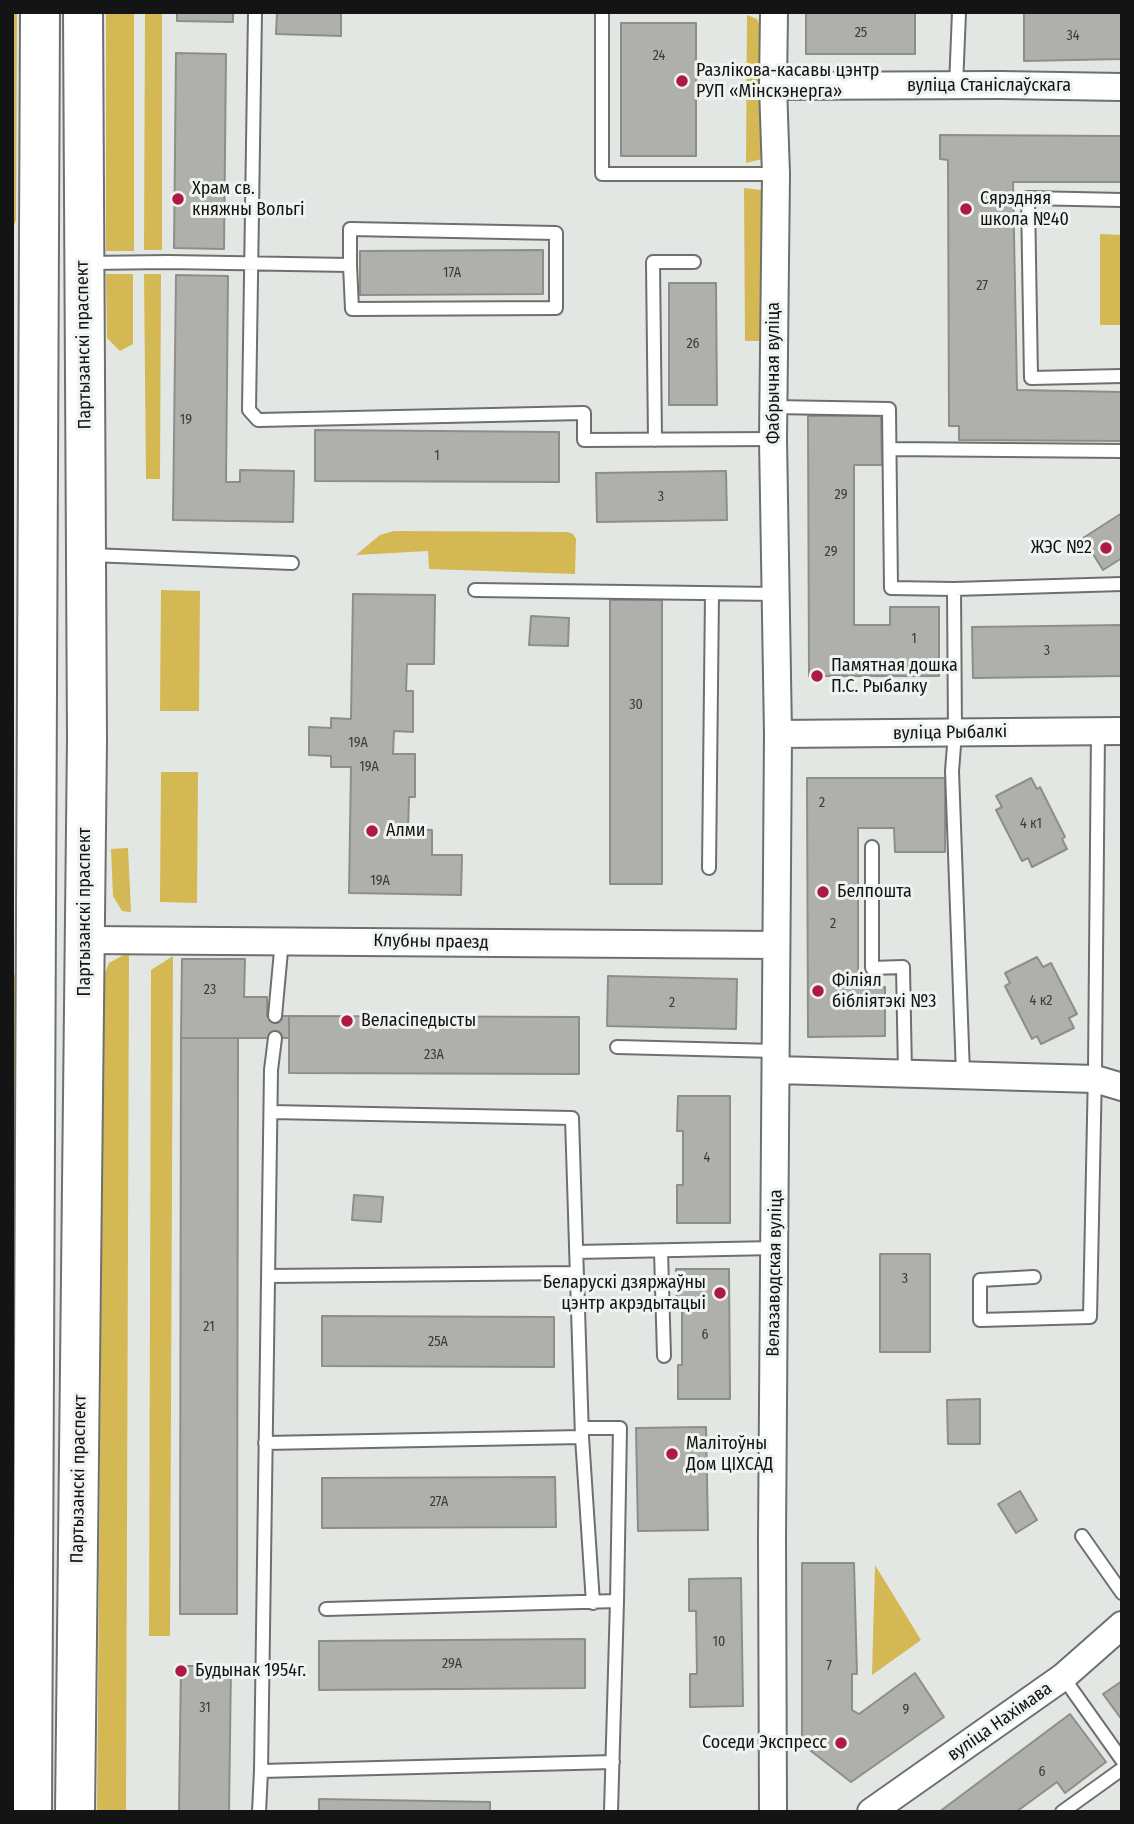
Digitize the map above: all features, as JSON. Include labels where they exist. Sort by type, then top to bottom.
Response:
[{"type":"main road","points":[[32,1812],[35,939],[30,753],[31,371],[40,140],[40,12]]},
{"type":"main road","name":"Партызанскі праспект","points":[[75,1812],[86,940],[87,554],[83,12]]},
{"type":"main road","points":[[40,140],[48,154],[61,162],[71,158],[83,144]]},
{"type":"main road","points":[[35,939],[86,940]]},
{"type":"main road","points":[[35,1254],[45,1244],[63,1237],[71,1242],[81,1260]]},
{"type":"street","name":"Фабрычная вуліца","points":[[774,12],[776,174],[773,439],[778,734]]},
{"type":"street","name":"вуліца Станіслаўскага","points":[[773,86],[1122,87]]},
{"type":"street","name":"вуліца Рыбалкі","points":[[778,734],[1110,731]]},
{"type":"street","name":"Велазаводская вуліца","points":[[773,1812],[772,1538],[778,734]]},
{"type":"street","name":"Клубны праезд","points":[[86,940],[776,945]]},
{"type":"street","points":[[777,1060],[905,1073],[1095,1079],[1122,1087]]},
{"type":"street","name":"вуліца Нахімава","points":[[871,1812],[1063,1677],[1122,1625]]},
{"type":"lane","points":[[255,12],[248,410],[258,420],[584,413],[584,440],[773,439]]},
{"type":"lane","points":[[602,12],[602,174],[776,174]]},
{"type":"lane","points":[[956,86],[959,12]]},
{"type":"lane","points":[[1122,200],[1028,198],[1031,378],[1122,376]]},
{"type":"lane","points":[[350,229],[556,233],[556,308],[352,309],[350,265],[350,229]]},
{"type":"lane","points":[[83,263],[249,262],[350,265]]},
{"type":"lane","points":[[655,440],[653,262],[694,262]]},
{"type":"lane","points":[[773,407],[890,409],[891,588],[1122,584]]},
{"type":"lane","points":[[890,449],[1122,451]]},
{"type":"lane","points":[[87,554],[292,563]]},
{"type":"lane","points":[[954,589],[955,733],[952,771],[963,1074]]},
{"type":"lane","points":[[475,590],[776,594]]},
{"type":"lane","points":[[709,868],[712,594]]},
{"type":"lane","points":[[1034,1277],[980,1280],[979,1320],[1090,1317],[1095,1079],[1110,731]]},
{"type":"lane","points":[[872,847],[872,968],[903,967],[905,1073]]},
{"type":"lane","points":[[275,1016],[282,940]]},
{"type":"lane","points":[[259,1812],[271,1112],[275,1038]]},
{"type":"lane","points":[[617,1047],[777,1060]]},
{"type":"lane","points":[[271,1112],[572,1118],[582,1432],[593,1603]]},
{"type":"lane","points":[[576,1252],[775,1248]]},
{"type":"lane","points":[[661,1251],[664,1356]]},
{"type":"lane","points":[[270,1276],[576,1273]]},
{"type":"lane","points":[[265,1443],[582,1432],[620,1428],[611,1812]]},
{"type":"lane","points":[[1082,1536],[1122,1593]]},
{"type":"lane","points":[[326,1609],[617,1601]]},
{"type":"lane","points":[[1063,1677],[1122,1760]]},
{"type":"lane","points":[[261,1771],[612,1762]]},
{"type":"lane","points":[[1062,1812],[1122,1769]]},
{"type":"shaded area","points":[[12,12],[17,12],[16,220],[12,231]]},
{"type":"shaded area","points":[[106,12],[134,12],[134,251],[106,251]]},
{"type":"shaded area","points":[[145,12],[162,12],[162,250],[144,250]]},
{"type":"shaded area","points":[[747,15],[757,19],[761,28],[764,341],[745,341],[744,188],[761,190],[762,159],[746,163]]},
{"type":"shaded area","points":[[1100,234],[1122,235],[1122,325],[1100,325]]},
{"type":"shaded area","points":[[106,274],[133,274],[133,344],[120,351],[107,338]]},
{"type":"shaded area","points":[[144,274],[161,274],[160,479],[146,479]]},
{"type":"shaded area","points":[[394,531],[568,532],[576,539],[575,574],[429,569],[428,551],[356,555],[380,535]]},
{"type":"shaded area","points":[[161,590],[200,591],[199,711],[160,711]]},
{"type":"shaded area","points":[[161,772],[198,772],[197,903],[160,902]]},
{"type":"shaded area","points":[[128,848],[131,912],[122,911],[113,896],[111,849]]},
{"type":"shaded area","points":[[129,952],[126,1812],[97,1812],[104,975],[109,963]]},
{"type":"shaded area","points":[[173,956],[170,1636],[149,1636],[151,970]]},
{"type":"shaded area","points":[[12,975],[16,975],[12,1565]]},
{"type":"shaded area","points":[[875,1565],[921,1640],[872,1675]]},
{"type":"building","points":[[177,12],[233,12],[233,22],[177,21]]},
{"type":"building","points":[[277,12],[341,12],[341,36],[276,34]]},
{"type":"building","points":[[806,12],[915,12],[915,54],[806,54]]},
{"type":"building","points":[[1024,12],[1122,12],[1122,59],[1024,61]]},
{"type":"building","points":[[621,23],[696,23],[696,156],[621,156]]},
{"type":"building","points":[[176,53],[226,54],[224,249],[174,248]]},
{"type":"building","points":[[940,135],[1122,136],[1122,182],[1013,182],[1017,390],[1122,392],[1122,441],[959,440],[959,426],[949,426],[948,160],[940,159]]},
{"type":"building","points":[[543,250],[543,294],[360,295],[360,251]]},
{"type":"building","points":[[176,275],[228,276],[226,482],[240,482],[240,470],[294,471],[293,522],[173,520]]},
{"type":"building","points":[[669,283],[716,283],[717,405],[669,405]]},
{"type":"building","points":[[808,416],[881,416],[882,465],[854,465],[854,625],[890,625],[890,607],[939,607],[939,676],[809,676]]},
{"type":"building","points":[[315,430],[559,432],[559,482],[315,481]]},
{"type":"building","points":[[726,471],[727,520],[597,522],[596,473]]},
{"type":"building","name":"ЖЭС №2","points":[[1122,513],[1122,558],[1103,570],[1083,538]]},
{"type":"building","points":[[353,594],[435,595],[434,664],[407,664],[406,691],[413,691],[413,732],[394,731],[393,754],[415,754],[415,797],[409,797],[408,829],[432,830],[432,855],[462,855],[461,895],[349,893],[351,767],[331,767],[331,756],[309,755],[309,727],[331,728],[331,718],[351,719]]},
{"type":"building","points":[[610,600],[662,600],[662,884],[610,884]]},
{"type":"building","points":[[531,616],[569,618],[568,646],[529,645]]},
{"type":"building","points":[[1122,625],[1122,676],[973,678],[972,627]]},
{"type":"building","points":[[807,778],[945,778],[945,852],[895,852],[894,828],[858,828],[858,987],[885,987],[885,1036],[808,1037]]},
{"type":"building","points":[[1031,778],[1037,789],[1040,787],[1065,837],[1062,839],[1067,849],[1032,867],[1028,858],[1022,861],[996,810],[1002,807],[996,796]]},
{"type":"building","points":[[1037,957],[1043,967],[1051,963],[1077,1014],[1069,1018],[1074,1028],[1041,1044],[1037,1036],[1032,1039],[1005,986],[1010,983],[1005,973]]},
{"type":"building","points":[[182,959],[245,959],[244,997],[267,997],[267,1016],[289,1016],[289,1038],[181,1038]]},
{"type":"building","points":[[608,976],[737,979],[736,1029],[607,1026]]},
{"type":"building","points":[[289,1016],[579,1017],[579,1074],[289,1073]]},
{"type":"building","points":[[181,1038],[238,1038],[237,1614],[180,1614]]},
{"type":"building","points":[[678,1096],[730,1096],[730,1223],[677,1223],[677,1185],[683,1185],[683,1131],[677,1131]]},
{"type":"building","points":[[354,1195],[383,1197],[381,1222],[352,1220]]},
{"type":"building","points":[[880,1254],[930,1254],[930,1352],[880,1352]]},
{"type":"building","points":[[676,1269],[729,1269],[730,1399],[678,1399],[678,1365],[682,1365],[682,1306],[677,1306]]},
{"type":"building","points":[[322,1316],[554,1317],[554,1367],[322,1366]]},
{"type":"building","points":[[980,1399],[980,1444],[948,1444],[947,1400]]},
{"type":"building","name":"Малітоўны Дом ЦІХСАД","points":[[706,1427],[708,1530],[638,1531],[636,1428]]},
{"type":"building","points":[[555,1477],[556,1527],[322,1528],[322,1478]]},
{"type":"building","points":[[1020,1491],[1037,1520],[1016,1533],[998,1504]]},
{"type":"building","points":[[802,1563],[854,1563],[857,1674],[852,1674],[852,1710],[859,1714],[915,1673],[944,1717],[851,1782],[802,1744]]},
{"type":"building","points":[[741,1578],[743,1706],[690,1707],[690,1674],[697,1674],[696,1611],[689,1611],[689,1579]]},
{"type":"building","points":[[585,1639],[585,1688],[319,1690],[319,1641]]},
{"type":"building","points":[[181,1666],[231,1666],[229,1812],[179,1812]]},
{"type":"building","points":[[1122,1681],[1122,1720],[1103,1694]]},
{"type":"building","points":[[1070,1714],[1106,1762],[1065,1793],[1057,1782],[1016,1812],[939,1812]]},
{"type":"building","points":[[319,1799],[490,1802],[490,1812],[319,1812]]},
{"type":"place","name":"Разлікова-касавы цэнтр РУП «Мінскэнерга»","points":[[682,81]]},
{"type":"place","name":"Храм св. княжны Вольгі","points":[[178,199]]},
{"type":"place","name":"Сярэдняя школа №40","points":[[966,209]]},
{"type":"place","name":"ЖЭС №2","points":[[1106,548]]},
{"type":"place","name":"Памятная дошка П.С. Рыбалку","points":[[817,676]]},
{"type":"place","name":"Алми","points":[[372,831]]},
{"type":"place","name":"Белпошта","points":[[823,892]]},
{"type":"place","name":"Філіял бібліятэкі №3","points":[[818,991]]},
{"type":"place","name":"Веласіпедысты","points":[[347,1021]]},
{"type":"place","name":"Беларускі дзяржаўны цэнтр акрэдытацыі","points":[[720,1293]]},
{"type":"place","name":"Малітоўны Дом ЦІХСАД","points":[[672,1454]]},
{"type":"place","name":"Будынак 1954г.","points":[[181,1671]]},
{"type":"place","name":"Соседи Экспресс","points":[[841,1743]]}]
